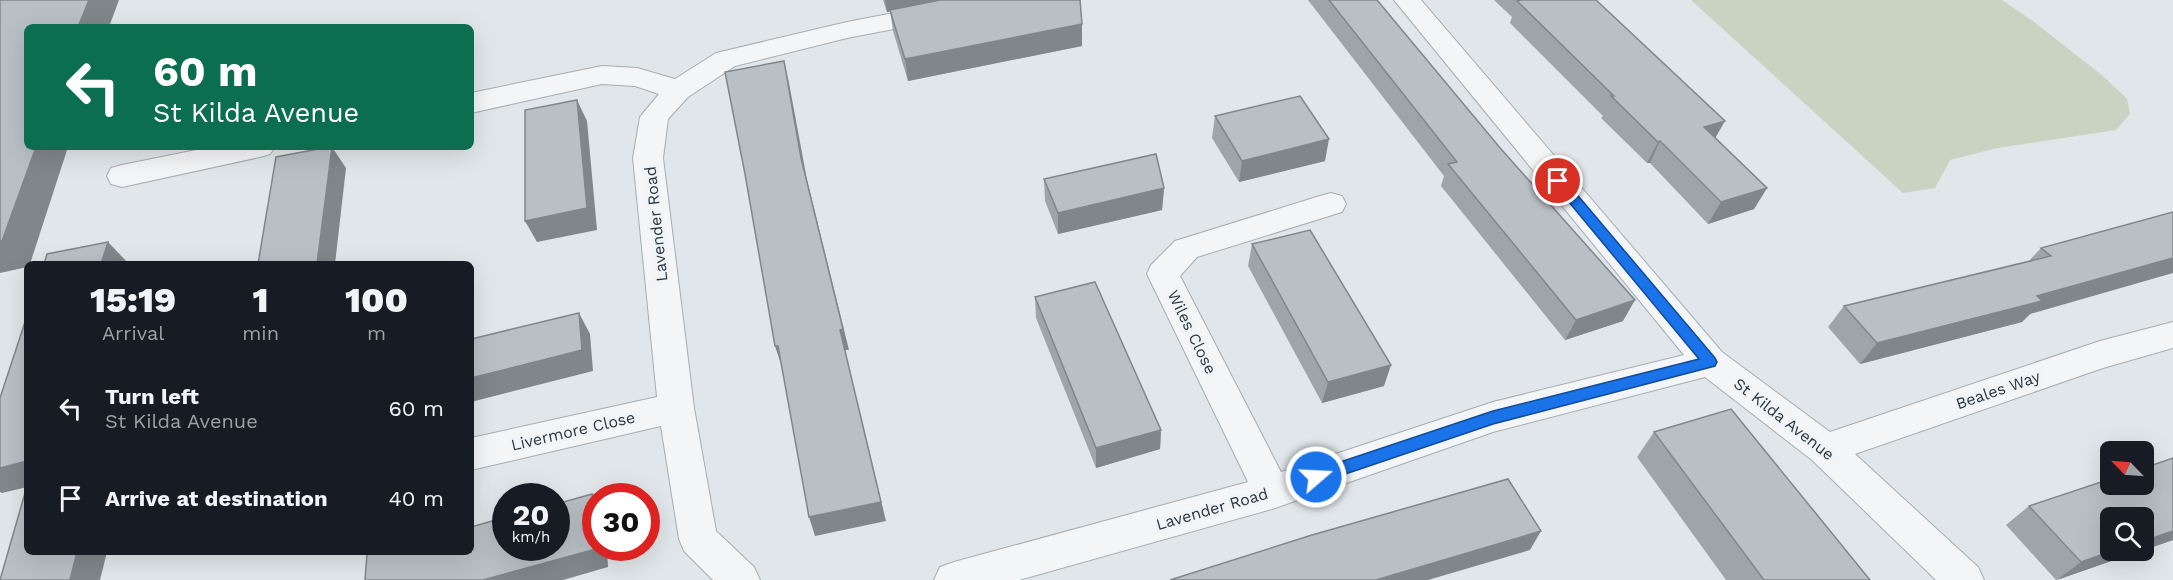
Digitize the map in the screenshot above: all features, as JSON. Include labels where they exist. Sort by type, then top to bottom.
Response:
[{"type":"street","name":"Lavender Road","points":[[740,580],[698,539],[676,408],[648,158],[654,117],[678,90],[726,59],[847,30],[1003,0]]},
{"type":"street","name":"St Kilda Avenue","points":[[1407,0],[1710,362],[1825,449],[1964,580]]},
{"type":"street","points":[[474,102],[602,75],[637,77],[678,90]]},
{"type":"street","points":[[122,176],[246,150]]},
{"type":"street","name":"Wiles Close","points":[[1272,492],[1163,274],[1186,249],[1330,204]]},
{"type":"street","name":"Beales Way","points":[[1825,449],[2100,355],[2173,334]]},
{"type":"street","name":"Lavender Road","points":[[954,580],[1272,492],[1493,417],[1710,362]]},
{"type":"street","name":"Livermore Close","points":[[474,453],[676,408]]},
{"type":"green space","points":[[1691,0],[2002,0],[2103,76],[2127,99],[2130,114],[2116,130],[1997,148],[1950,160],[1935,188],[1903,193]]},
{"type":"building","points":[[0,0],[89,0],[79,24],[24,24],[24,150],[35,150],[2,241],[0,241]]},
{"type":"building","points":[[940,0],[1080,0],[1082,24],[905,59],[890,10]]},
{"type":"building","points":[[1329,0],[1377,0],[1501,149],[1635,300],[1576,320],[1448,164],[1457,162]]},
{"type":"building","points":[[1596,0],[1725,121],[1704,127],[1767,188],[1721,202],[1517,1]]},
{"type":"building","points":[[784,61],[801,158],[843,329],[840,330],[881,502],[809,517],[725,72]]},
{"type":"building","points":[[1300,96],[1329,139],[1242,161],[1215,116]]},
{"type":"building","points":[[577,100],[587,208],[525,221],[525,110]]},
{"type":"building","points":[[313,150],[332,150],[317,261],[259,261],[276,157]]},
{"type":"building","points":[[1156,154],[1164,188],[1058,213],[1044,179]]},
{"type":"building","points":[[2173,212],[2173,258],[2037,296],[2042,301],[1877,343],[1844,306],[2051,256],[2041,248]]},
{"type":"building","points":[[1310,230],[1391,365],[1328,382],[1252,244]]},
{"type":"building","points":[[108,242],[102,261],[45,261],[47,254]]},
{"type":"building","points":[[1095,282],[1161,430],[1096,448],[1035,297]]},
{"type":"building","points":[[579,313],[582,350],[474,377],[474,338]]},
{"type":"building","points":[[24,325],[24,462],[0,468],[0,398]]},
{"type":"building","points":[[1731,409],[1870,580],[1764,580],[1654,432]]},
{"type":"building","points":[[2173,458],[2173,531],[2154,538],[2154,507],[2100,507],[2100,555],[2081,562],[2029,506],[2100,482],[2100,495],[2154,495],[2154,465]]},
{"type":"building","points":[[1508,479],[1541,531],[1376,580],[1170,580],[1312,535]]},
{"type":"building","points":[[24,496],[24,555],[76,555],[70,580],[0,580]]},
{"type":"building","points":[[582,497],[582,553],[570,556],[570,500]]},
{"type":"building","points":[[492,521],[492,561],[552,561],[483,580],[365,580],[367,555],[474,555],[474,526]]},
{"type":"route","points":[[1316,477],[1493,417],[1710,362],[1558,181]]}]
